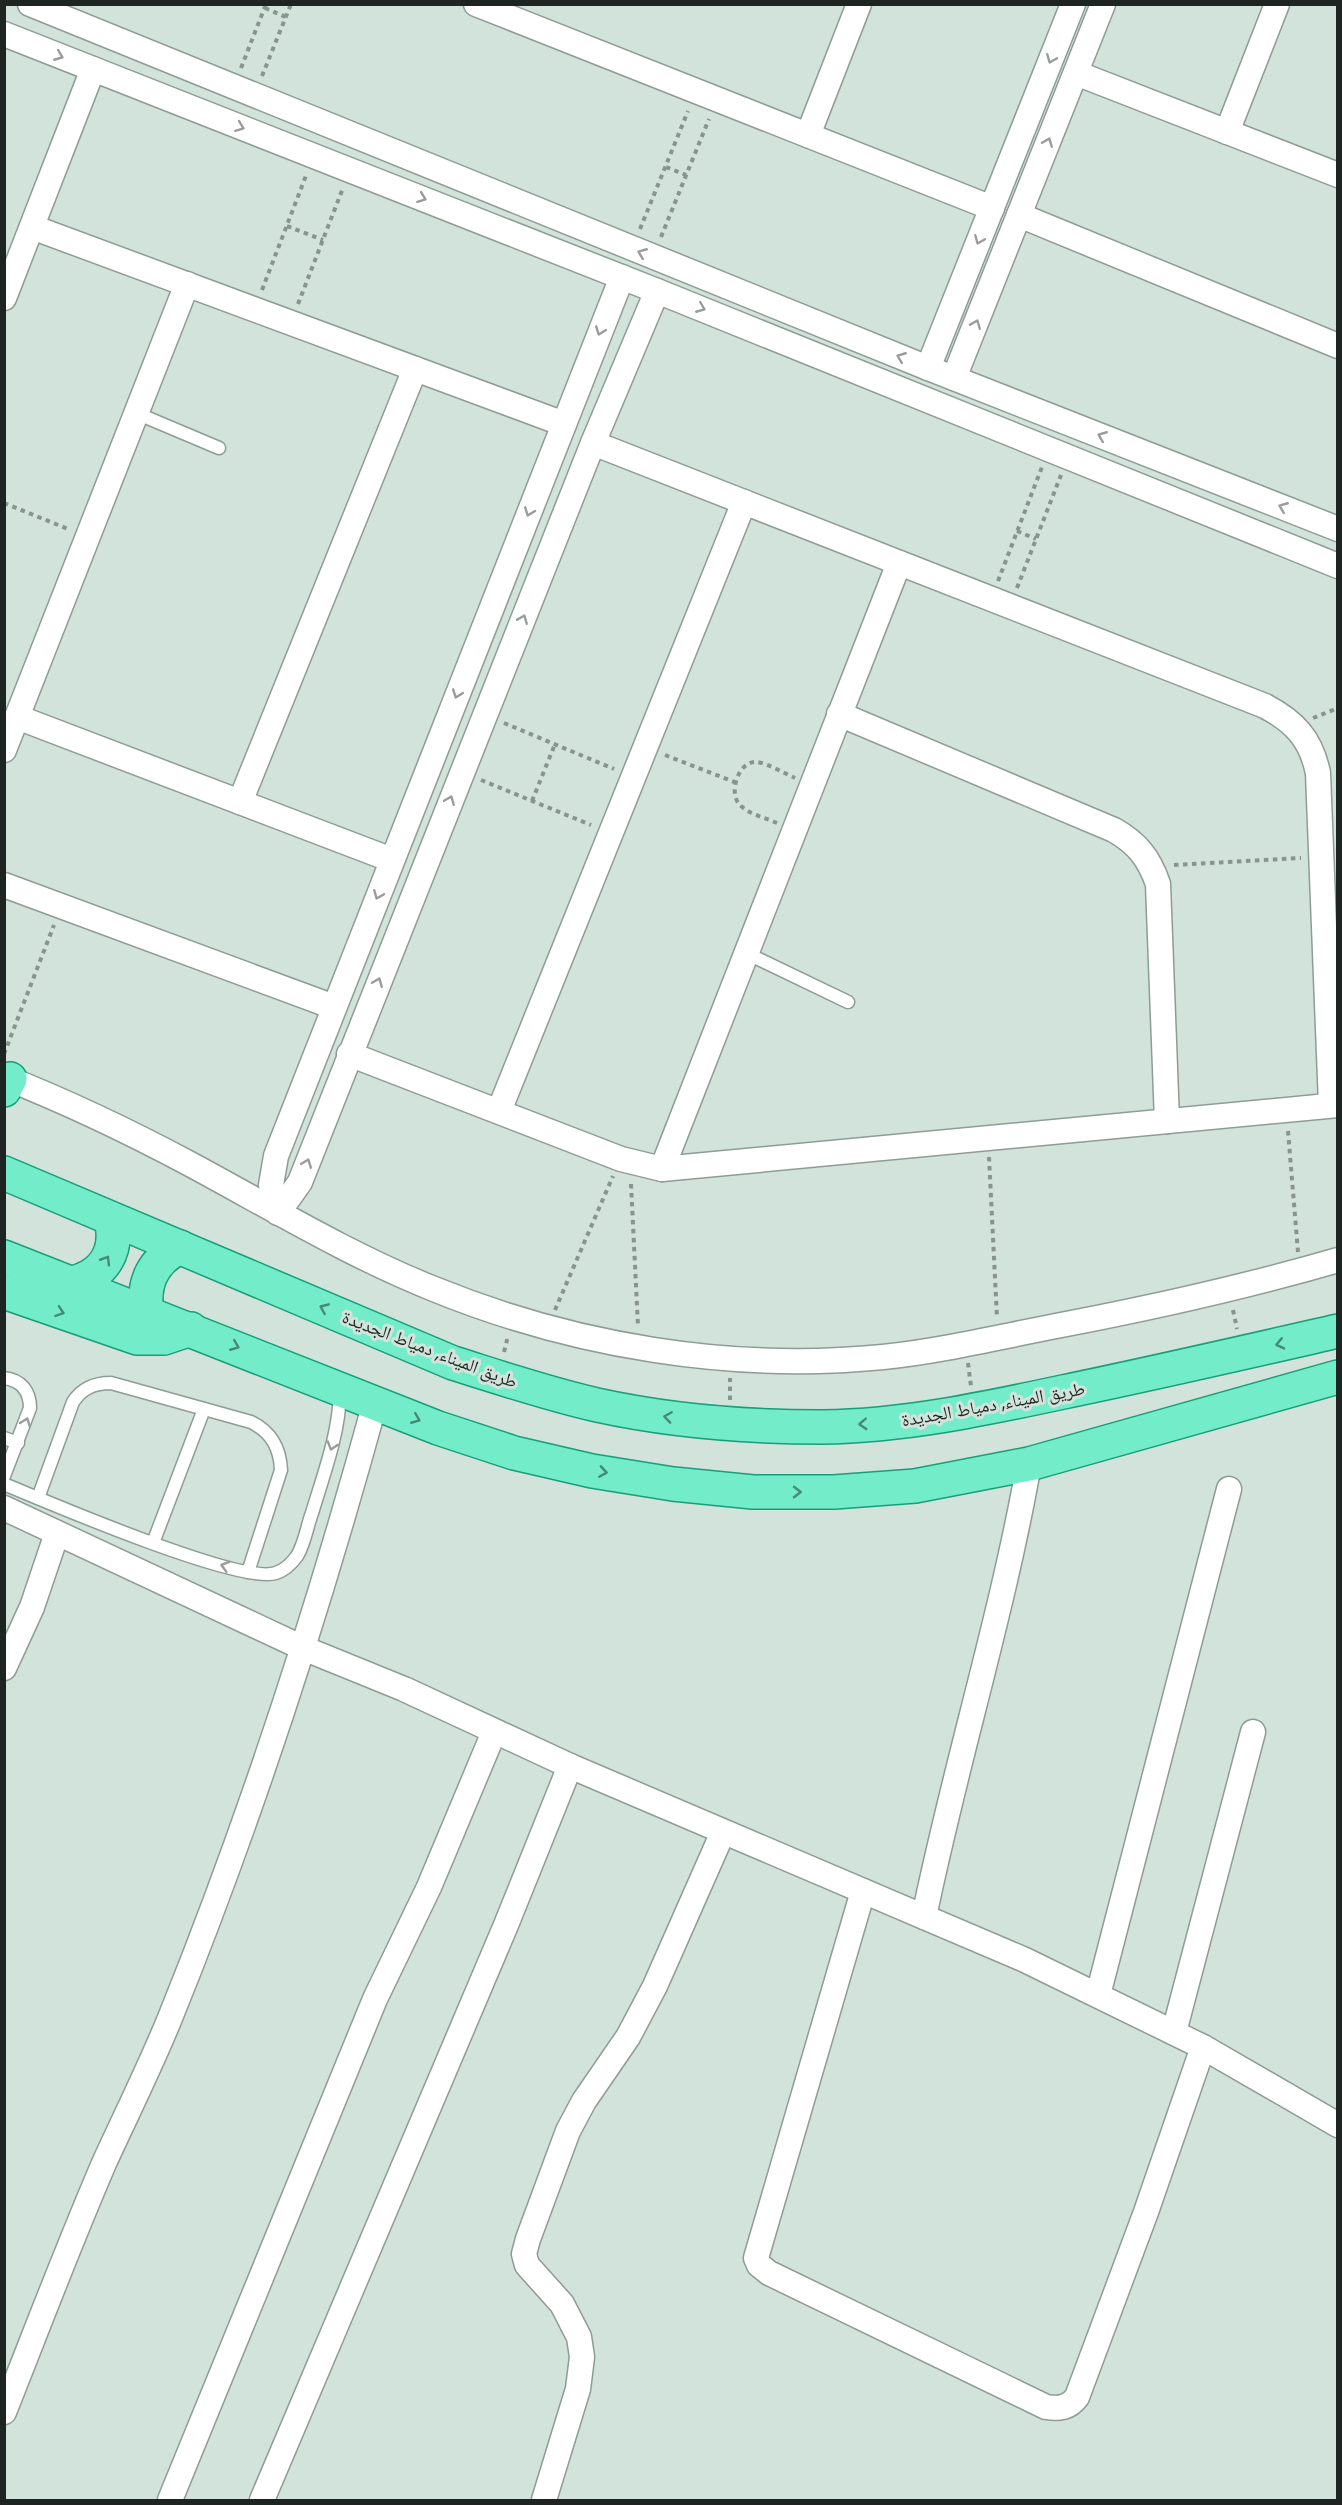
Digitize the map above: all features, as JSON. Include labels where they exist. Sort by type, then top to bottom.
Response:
[{"type":"main road","name":"طريق الميناء, دمياط الجديدة","points":[[4,1173],[453,1363],[598,1405],[672,1418],[730,1424],[822,1426],[897,1422],[974,1411],[1338,1331]]},
{"type":"main road","points":[[73,1283],[96,1274],[104,1265],[114,1243],[111,1219]]},
{"type":"main road","points":[[147,1312],[145,1300],[148,1278],[161,1259],[180,1247]]},
{"type":"main road","points":[[4,1257],[438,1428],[514,1453],[592,1471],[673,1484],[753,1492],[834,1492],[915,1486],[1029,1464],[1338,1377]]},
{"type":"main road","points":[[4,1292],[137,1338],[164,1338],[191,1329]]},
{"type":"street","points":[[30,4],[928,368],[1338,529]]},
{"type":"street","points":[[476,4],[992,208]]},
{"type":"street","points":[[808,135],[859,4]]},
{"type":"street","points":[[928,368],[1073,4]]},
{"type":"street","points":[[954,378],[1104,4]]},
{"type":"street","points":[[1227,132],[1277,4]]},
{"type":"street","points":[[4,34],[622,277],[1338,566]]},
{"type":"street","points":[[4,298],[93,69]]},
{"type":"street","points":[[1076,72],[1338,175]]},
{"type":"street","points":[[1019,215],[1338,346]]},
{"type":"street","points":[[32,227],[564,424]]},
{"type":"street","points":[[278,1213],[273,1199],[272,1170],[622,277]]},
{"type":"street","points":[[4,750],[187,284]]},
{"type":"street","points":[[278,1213],[300,1182],[484,715],[593,443],[657,291]]},
{"type":"street","points":[[240,802],[416,369]]},
{"type":"street","points":[[349,1054],[626,1161],[662,1169],[1334,1105],[1318,773],[1315,755],[1296,726],[1265,706],[593,443]]},
{"type":"street","points":[[499,1111],[744,502]]},
{"type":"street","points":[[662,1169],[898,563]]},
{"type":"street","points":[[839,714],[1114,830],[1129,839],[1142,851],[1152,866],[1158,884],[1167,1121]]},
{"type":"street","points":[[17,717],[392,860]]},
{"type":"street","points":[[4,885],[334,1007]]},
{"type":"street","points":[[6,1075],[120,1128],[381,1266],[435,1290],[513,1318],[639,1347],[694,1356],[821,1361],[884,1357],[965,1345],[1229,1288],[1338,1260]]},
{"type":"street","points":[[4,2412],[105,2161],[170,2018],[251,1800],[303,1648],[375,1403]]},
{"type":"street","points":[[924,1917],[943,1825],[974,1713],[1016,1540],[1029,1464]]},
{"type":"street","points":[[1098,1995],[1229,1489]]},
{"type":"street","points":[[4,1508],[303,1648],[404,1689],[570,1766],[1025,1960],[1203,2047],[1338,2125]]},
{"type":"street","points":[[4,1668],[32,1607],[57,1533]]},
{"type":"street","points":[[170,2500],[371,2010],[429,1887],[494,1732]]},
{"type":"street","points":[[1174,2032],[1253,1732]]},
{"type":"street","points":[[262,2500],[510,1915],[570,1766]]},
{"type":"street","points":[[544,2500],[578,2389],[582,2357],[579,2337],[562,2304],[527,2265],[524,2254],[528,2239],[568,2131],[584,2101],[628,2037],[655,1986],[723,1832]]},
{"type":"street","points":[[863,1891],[756,2258],[759,2265],[769,2273],[1046,2407],[1068,2406],[1077,2397],[1146,2212],[1203,2047]]},
{"type":"lane","points":[[136,413],[219,448]]},
{"type":"lane","points":[[746,953],[848,1002]]},
{"type":"lane","points":[[4,1378],[23,1385],[30,1400],[30,1408],[4,1476]]},
{"type":"lane","points":[[38,1498],[73,1402],[85,1389],[93,1385],[111,1383],[260,1427],[274,1441],[281,1470],[248,1572]]},
{"type":"lane","points":[[4,1484],[153,1543],[258,1575],[277,1573],[286,1568],[299,1553],[335,1435],[340,1389]]},
{"type":"lane","points":[[153,1543],[204,1409]]},
{"type":"lane","points":[[4,1438],[18,1443]]},
{"type":"path","points":[[244,91],[291,4]]},
{"type":"path","points":[[244,91],[265,6],[286,17]]},
{"type":"path","points":[[643,253],[666,166],[707,96]]},
{"type":"path","points":[[643,253],[686,175],[707,96]]},
{"type":"path","points":[[255,309],[314,156]]},
{"type":"path","points":[[666,166],[686,175]]},
{"type":"path","points":[[291,323],[350,170]]},
{"type":"path","points":[[287,226],[323,240]]},
{"type":"path","points":[[1001,602],[1017,531],[1059,452]]},
{"type":"path","points":[[1001,602],[1036,539],[1059,452]]},
{"type":"path","points":[[4,504],[88,537]]},
{"type":"path","points":[[1017,531],[1036,539]]},
{"type":"path","points":[[484,715],[634,777]]},
{"type":"path","points":[[532,801],[555,744]]},
{"type":"path","points":[[646,747],[736,783]]},
{"type":"path","points":[[794,830],[742,808],[735,801],[734,792],[741,770],[747,764],[756,762],[812,785]]},
{"type":"path","points":[[462,772],[611,833]]},
{"type":"path","points":[[1152,866],[1322,856]]},
{"type":"path","points":[[6,1075],[61,907]]},
{"type":"path","points":[[1286,1109],[1299,1271]]},
{"type":"path","points":[[988,1139],[998,1337]]},
{"type":"path","points":[[547,1326],[626,1161]]},
{"type":"path","points":[[626,1161],[639,1347]]},
{"type":"path","points":[[1229,1288],[1242,1352]]},
{"type":"path","points":[[496,1377],[513,1318]]},
{"type":"path","points":[[965,1345],[974,1411]]},
{"type":"path","points":[[730,1424],[731,1359]]}]
